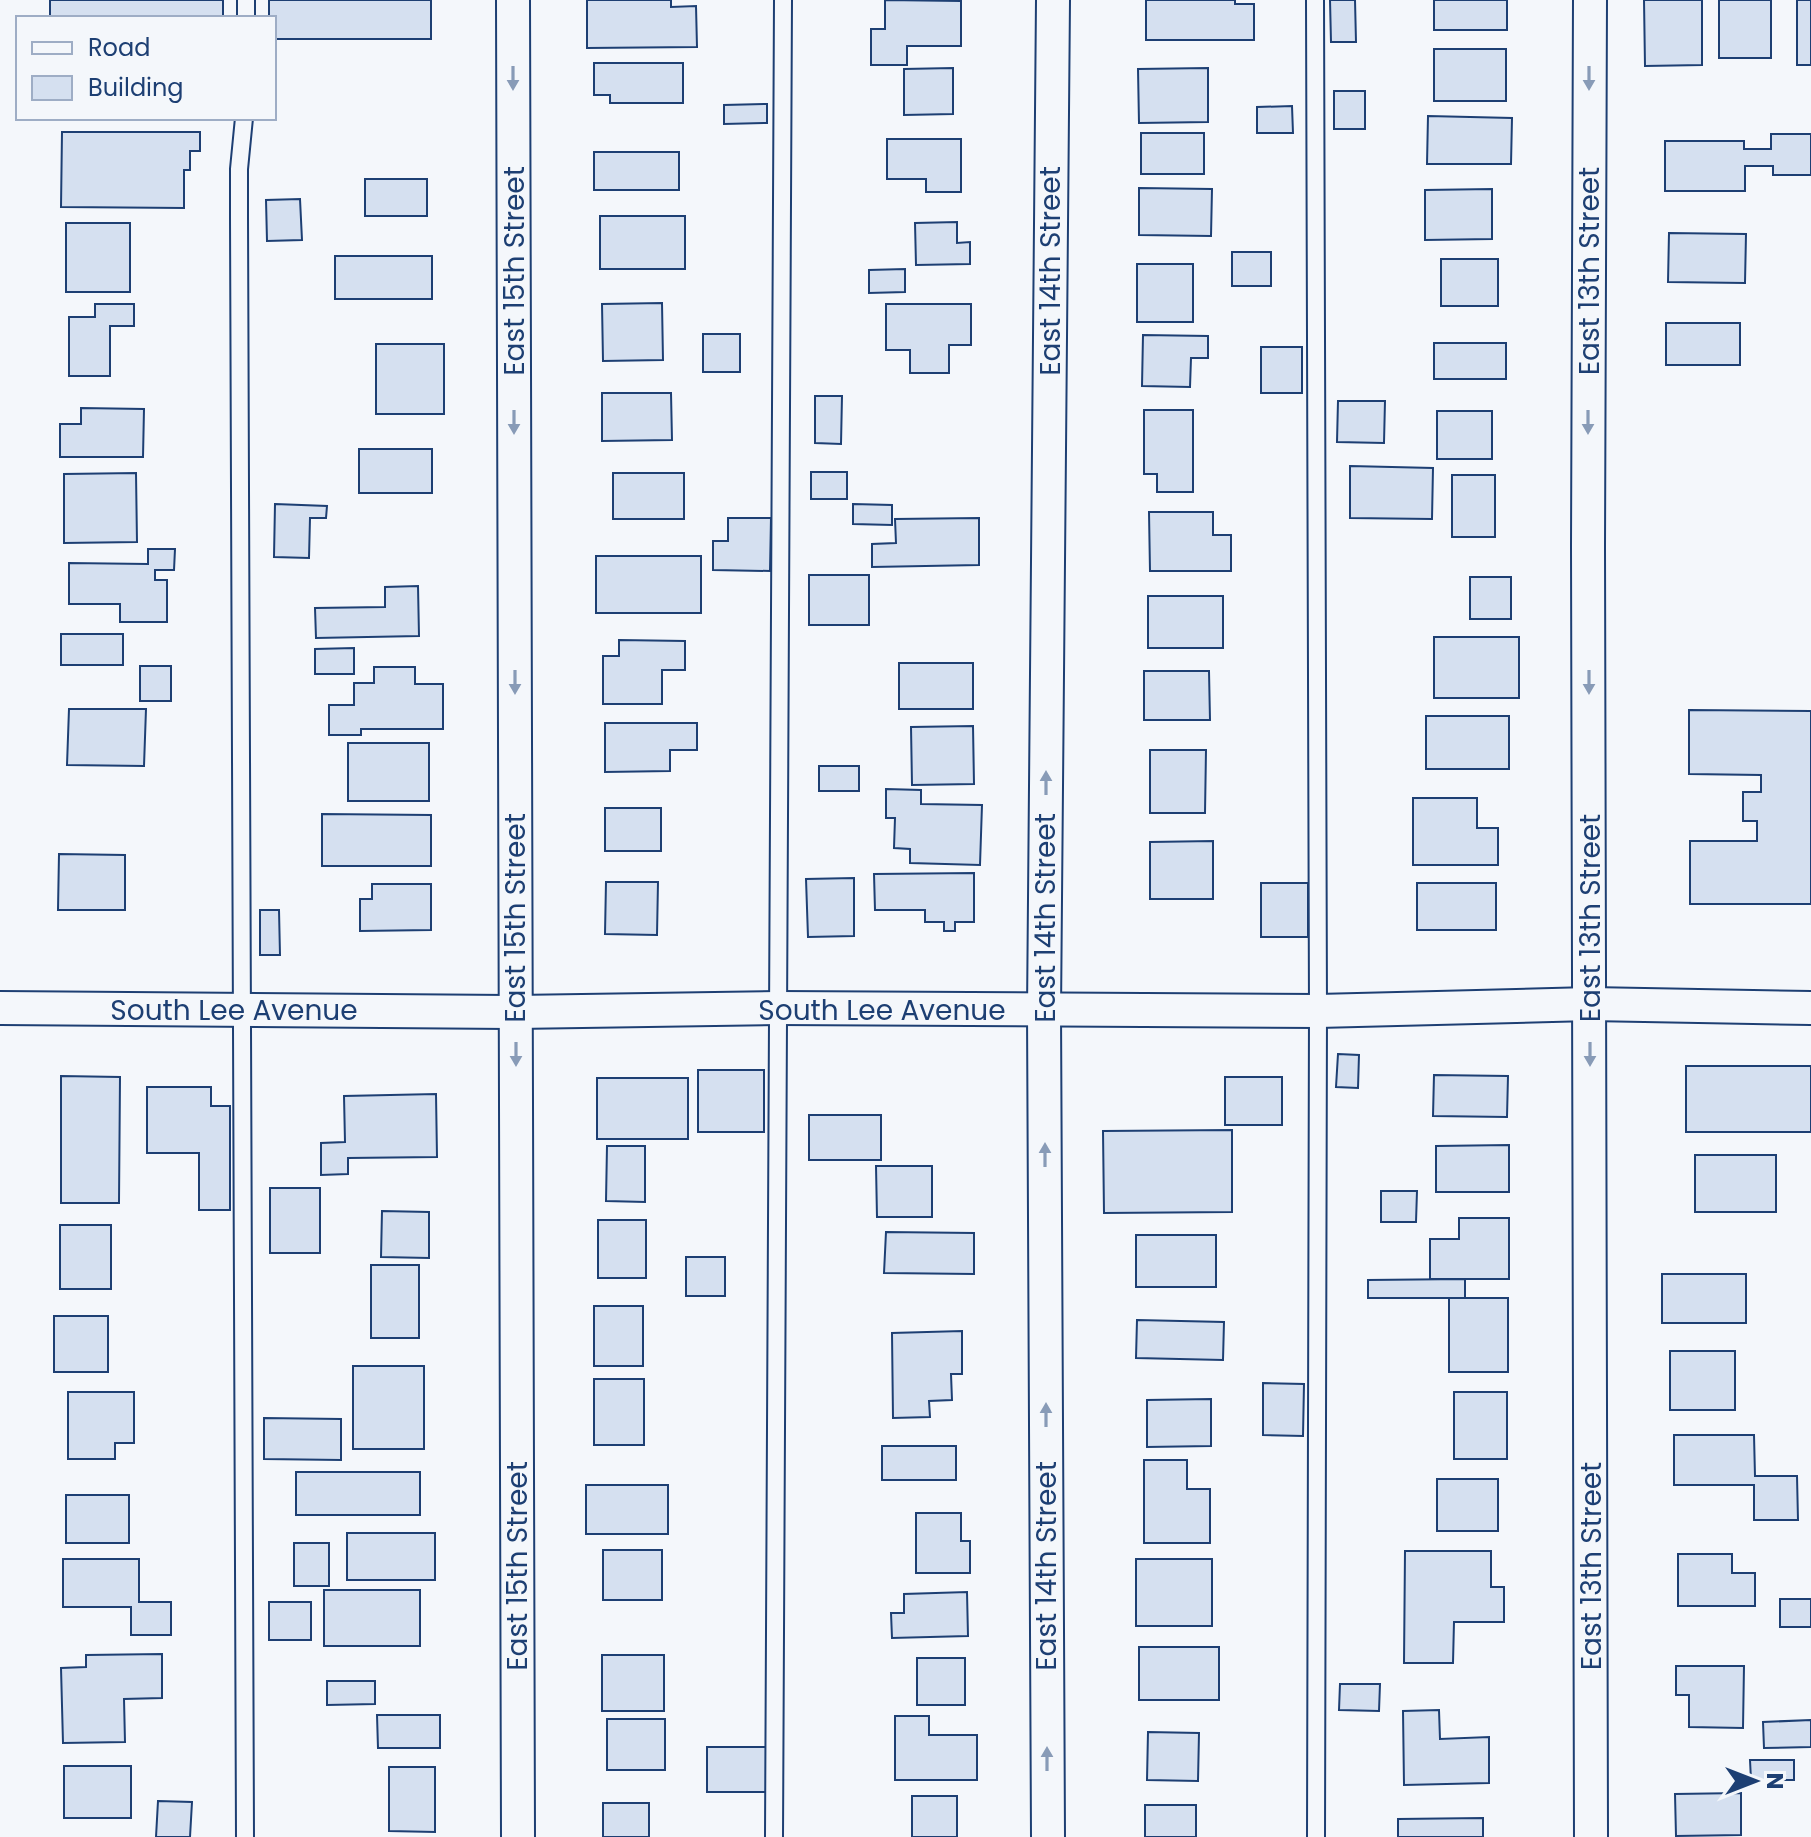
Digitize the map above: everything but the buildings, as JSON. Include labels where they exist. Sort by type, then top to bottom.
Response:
[{"type":"street","name":"East 15th Street","points":[[513,0],[518,1837]]},
{"type":"street","name":"East 14th Street","points":[[1048,1837],[1044,1011],[1053,0]]},
{"type":"street","name":"East 13th Street","points":[[1590,0],[1591,1837]]},
{"type":"street","name":"South Lee Avenue","points":[[0,1008],[516,1012],[778,1008],[1318,1011],[1590,1004],[1811,1008]]},
{"type":"lane","points":[[774,1837],[783,0]]},
{"type":"lane","points":[[1315,0],[1318,1011],[1316,1837]]},
{"type":"lane","points":[[244,120],[239,169],[245,1837]]}]
